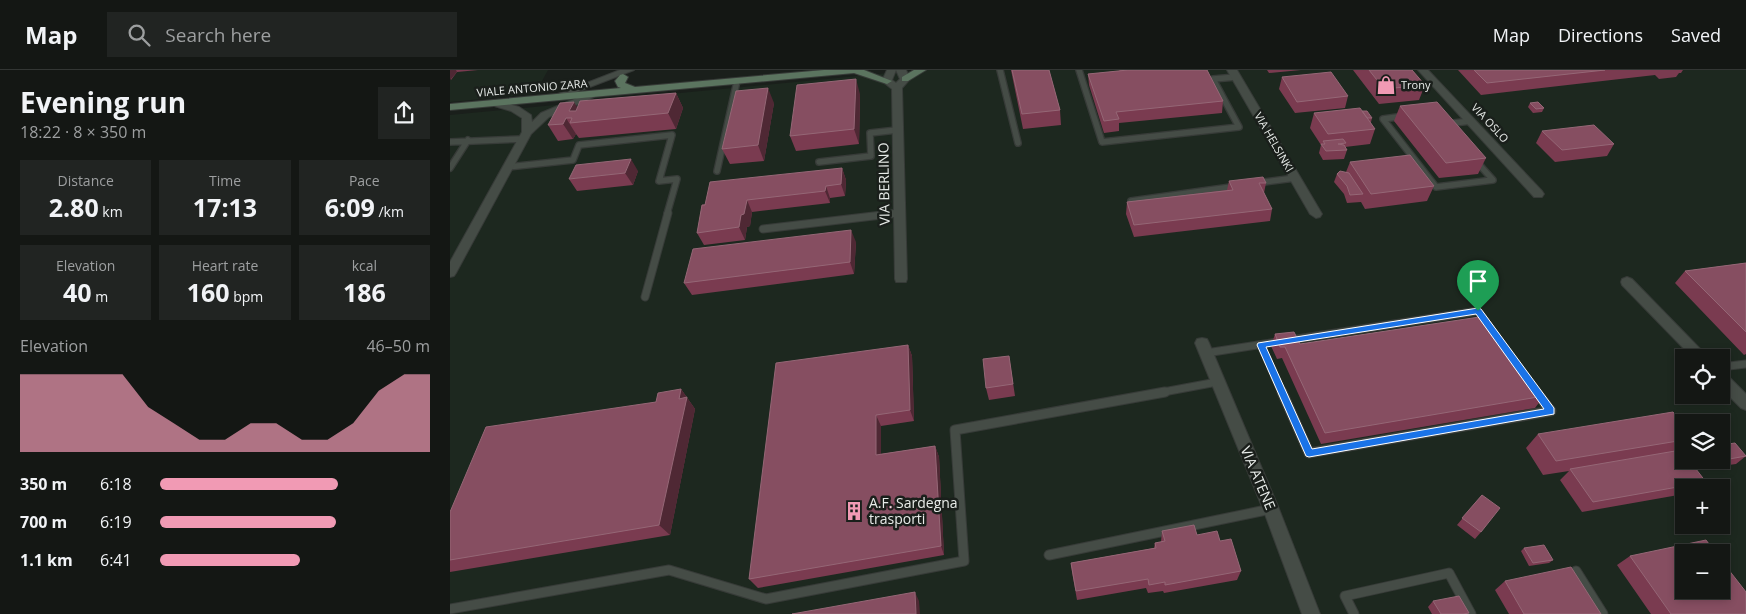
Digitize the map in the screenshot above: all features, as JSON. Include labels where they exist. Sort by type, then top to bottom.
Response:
[{"type":"main road","name":"VIALE ANTONIO ZARA","points":[[450,108],[855,70]]},
{"type":"main road","points":[[855,70],[892,85]]},
{"type":"main road","points":[[903,75],[921,70]]},
{"type":"main road","points":[[628,72],[620,82],[621,85],[634,90]]},
{"type":"street","name":"VIA BERLINO","points":[[892,70],[889,73],[897,130],[900,280]]},
{"type":"street","name":"VIA OSLO","points":[[1423,70],[1538,194]]},
{"type":"street","points":[[545,115],[591,95],[628,72]]},
{"type":"street","points":[[450,273],[525,135],[545,115],[549,107],[549,98],[628,72]]},
{"type":"street","name":"VIA HELSINKI","points":[[1234,73],[1316,214]]},
{"type":"street","points":[[892,85],[903,75]]},
{"type":"street","points":[[495,103],[522,112],[527,117],[525,135]]},
{"type":"street","points":[[1627,282],[1693,349]]},
{"type":"street","name":"VIA ATENE","points":[[1204,348],[1271,508],[1311,614]]},
{"type":"street","points":[[1730,387],[1746,404]]},
{"type":"lane","points":[[1000,70],[1018,143]]},
{"type":"lane","points":[[1079,70],[1102,142],[1239,127],[1213,79],[1234,73]]},
{"type":"lane","points":[[717,171],[737,81]]},
{"type":"lane","points":[[733,101],[742,100]]},
{"type":"lane","points":[[1408,116],[1383,119],[1436,187],[1492,180],[1468,152]]},
{"type":"lane","points":[[1439,119],[1450,131]]},
{"type":"lane","points":[[1444,124],[1471,121]]},
{"type":"lane","points":[[819,162],[871,156],[870,133],[897,130]]},
{"type":"lane","points":[[450,142],[525,135]]},
{"type":"lane","points":[[508,167],[573,160],[580,145],[672,135],[658,181],[677,179],[645,296]]},
{"type":"lane","points":[[450,168],[468,140]]},
{"type":"lane","points":[[450,155],[460,154]]},
{"type":"lane","points":[[1131,201],[1295,178]]},
{"type":"lane","points":[[763,229],[899,213]]},
{"type":"lane","points":[[1204,348],[1261,345],[1478,311],[1495,334]]},
{"type":"lane","points":[[1261,345],[1309,453],[1551,411],[1528,380]]},
{"type":"lane","points":[[1730,366],[1746,364]]},
{"type":"lane","points":[[450,609],[668,570],[766,599],[964,561],[955,430],[1217,382]]},
{"type":"lane","points":[[1049,555],[1271,508]]},
{"type":"lane","points":[[1576,571],[1603,614]]},
{"type":"lane","points":[[1354,614],[1345,596],[1449,573],[1471,614]]},
{"type":"shaded area","points":[[450,70],[548,70],[535,94],[450,102]]},
{"type":"shaded area","points":[[920,70],[1746,70],[1746,614],[450,614],[450,115]]},
{"type":"building","points":[[1012,70],[1049,70],[1060,110],[1022,114]]},
{"type":"building","points":[[1128,70],[1207,70],[1223,101],[1116,112],[1119,119],[1104,121],[1088,74]]},
{"type":"building","points":[[1369,70],[1412,70],[1425,85],[1384,89]]},
{"type":"building","points":[[1474,70],[1605,70],[1487,83]]},
{"type":"building","points":[[1331,72],[1348,96],[1297,102],[1282,77]]},
{"type":"building","points":[[856,79],[854,129],[790,136],[797,85]]},
{"type":"building","points":[[768,88],[758,145],[722,149],[736,91]]},
{"type":"building","points":[[676,93],[668,113],[570,123],[572,118],[566,118],[563,124],[548,125],[560,103],[574,102],[569,111],[576,111],[580,101]]},
{"type":"building","points":[[1437,102],[1486,158],[1446,163],[1400,106]]},
{"type":"building","points":[[1538,102],[1544,108],[1536,109],[1530,103]]},
{"type":"building","points":[[1360,108],[1375,129],[1328,134],[1314,113]]},
{"type":"building","points":[[1362,111],[1367,111],[1372,118],[1367,118]]},
{"type":"building","points":[[1594,125],[1614,144],[1562,150],[1542,131]]},
{"type":"building","points":[[1343,139],[1346,143],[1338,144],[1344,145],[1347,150],[1326,151],[1321,144],[1325,144],[1323,141]]},
{"type":"building","points":[[1410,155],[1434,186],[1371,194],[1350,162]]},
{"type":"building","points":[[631,159],[625,173],[569,179],[576,165]]},
{"type":"building","points":[[842,168],[841,184],[826,186],[825,191],[747,200],[739,227],[697,233],[702,205],[705,205],[710,182]]},
{"type":"building","points":[[1340,171],[1349,173],[1363,194],[1350,195],[1347,186],[1337,174]]},
{"type":"building","points":[[1263,177],[1266,183],[1259,183],[1272,209],[1134,225],[1127,202],[1233,190],[1229,181]]},
{"type":"building","points":[[851,230],[850,262],[684,283],[693,249]]},
{"type":"building","points":[[1746,263],[1746,332],[1685,271]]},
{"type":"building","points":[[1486,316],[1544,396],[1325,433],[1285,347],[1280,347],[1275,334],[1294,332],[1300,344]]},
{"type":"building","name":"A.F. Sardegna trasporti","points":[[908,345],[910,410],[876,415],[876,455],[935,446],[941,546],[749,579],[776,363]]},
{"type":"building","points":[[1009,356],[1013,384],[986,388],[983,359]]},
{"type":"building","points":[[681,389],[679,399],[687,397],[659,525],[450,560],[450,512],[486,427],[656,402],[658,393]]},
{"type":"building","points":[[1673,412],[1675,414],[1675,441],[1556,461],[1538,434]]},
{"type":"building","points":[[1735,443],[1746,456],[1730,459],[1730,444]]},
{"type":"building","points":[[1675,451],[1675,469],[1696,469],[1704,479],[1675,479],[1675,487],[1593,502],[1570,469]]},
{"type":"building","points":[[1482,495],[1500,508],[1481,532],[1462,518]]},
{"type":"building","points":[[1194,525],[1197,535],[1217,531],[1220,541],[1231,539],[1241,571],[1165,585],[1165,582],[1149,585],[1148,579],[1076,591],[1071,563],[1156,548],[1155,543],[1165,541],[1162,531]]},
{"type":"building","points":[[1706,540],[1709,544],[1687,544]]},
{"type":"building","points":[[1544,545],[1553,560],[1533,563],[1524,548]]},
{"type":"building","points":[[1675,547],[1675,599],[1730,599],[1730,572],[1746,592],[1746,614],[1671,614],[1630,556]]},
{"type":"building","points":[[1571,567],[1601,614],[1524,614],[1505,581]]},
{"type":"building","points":[[915,592],[916,614],[792,614]]},
{"type":"building","points":[[1459,596],[1469,613],[1441,614],[1433,601]]},
{"type":"place","name":"Trony","points":[[1386,85]]},
{"type":"place","name":"A.F. Sardegna trasporti","points":[[854,511]]},
{"type":"route","points":[[1478,311],[1551,411],[1309,453],[1261,345],[1478,311]]}]
